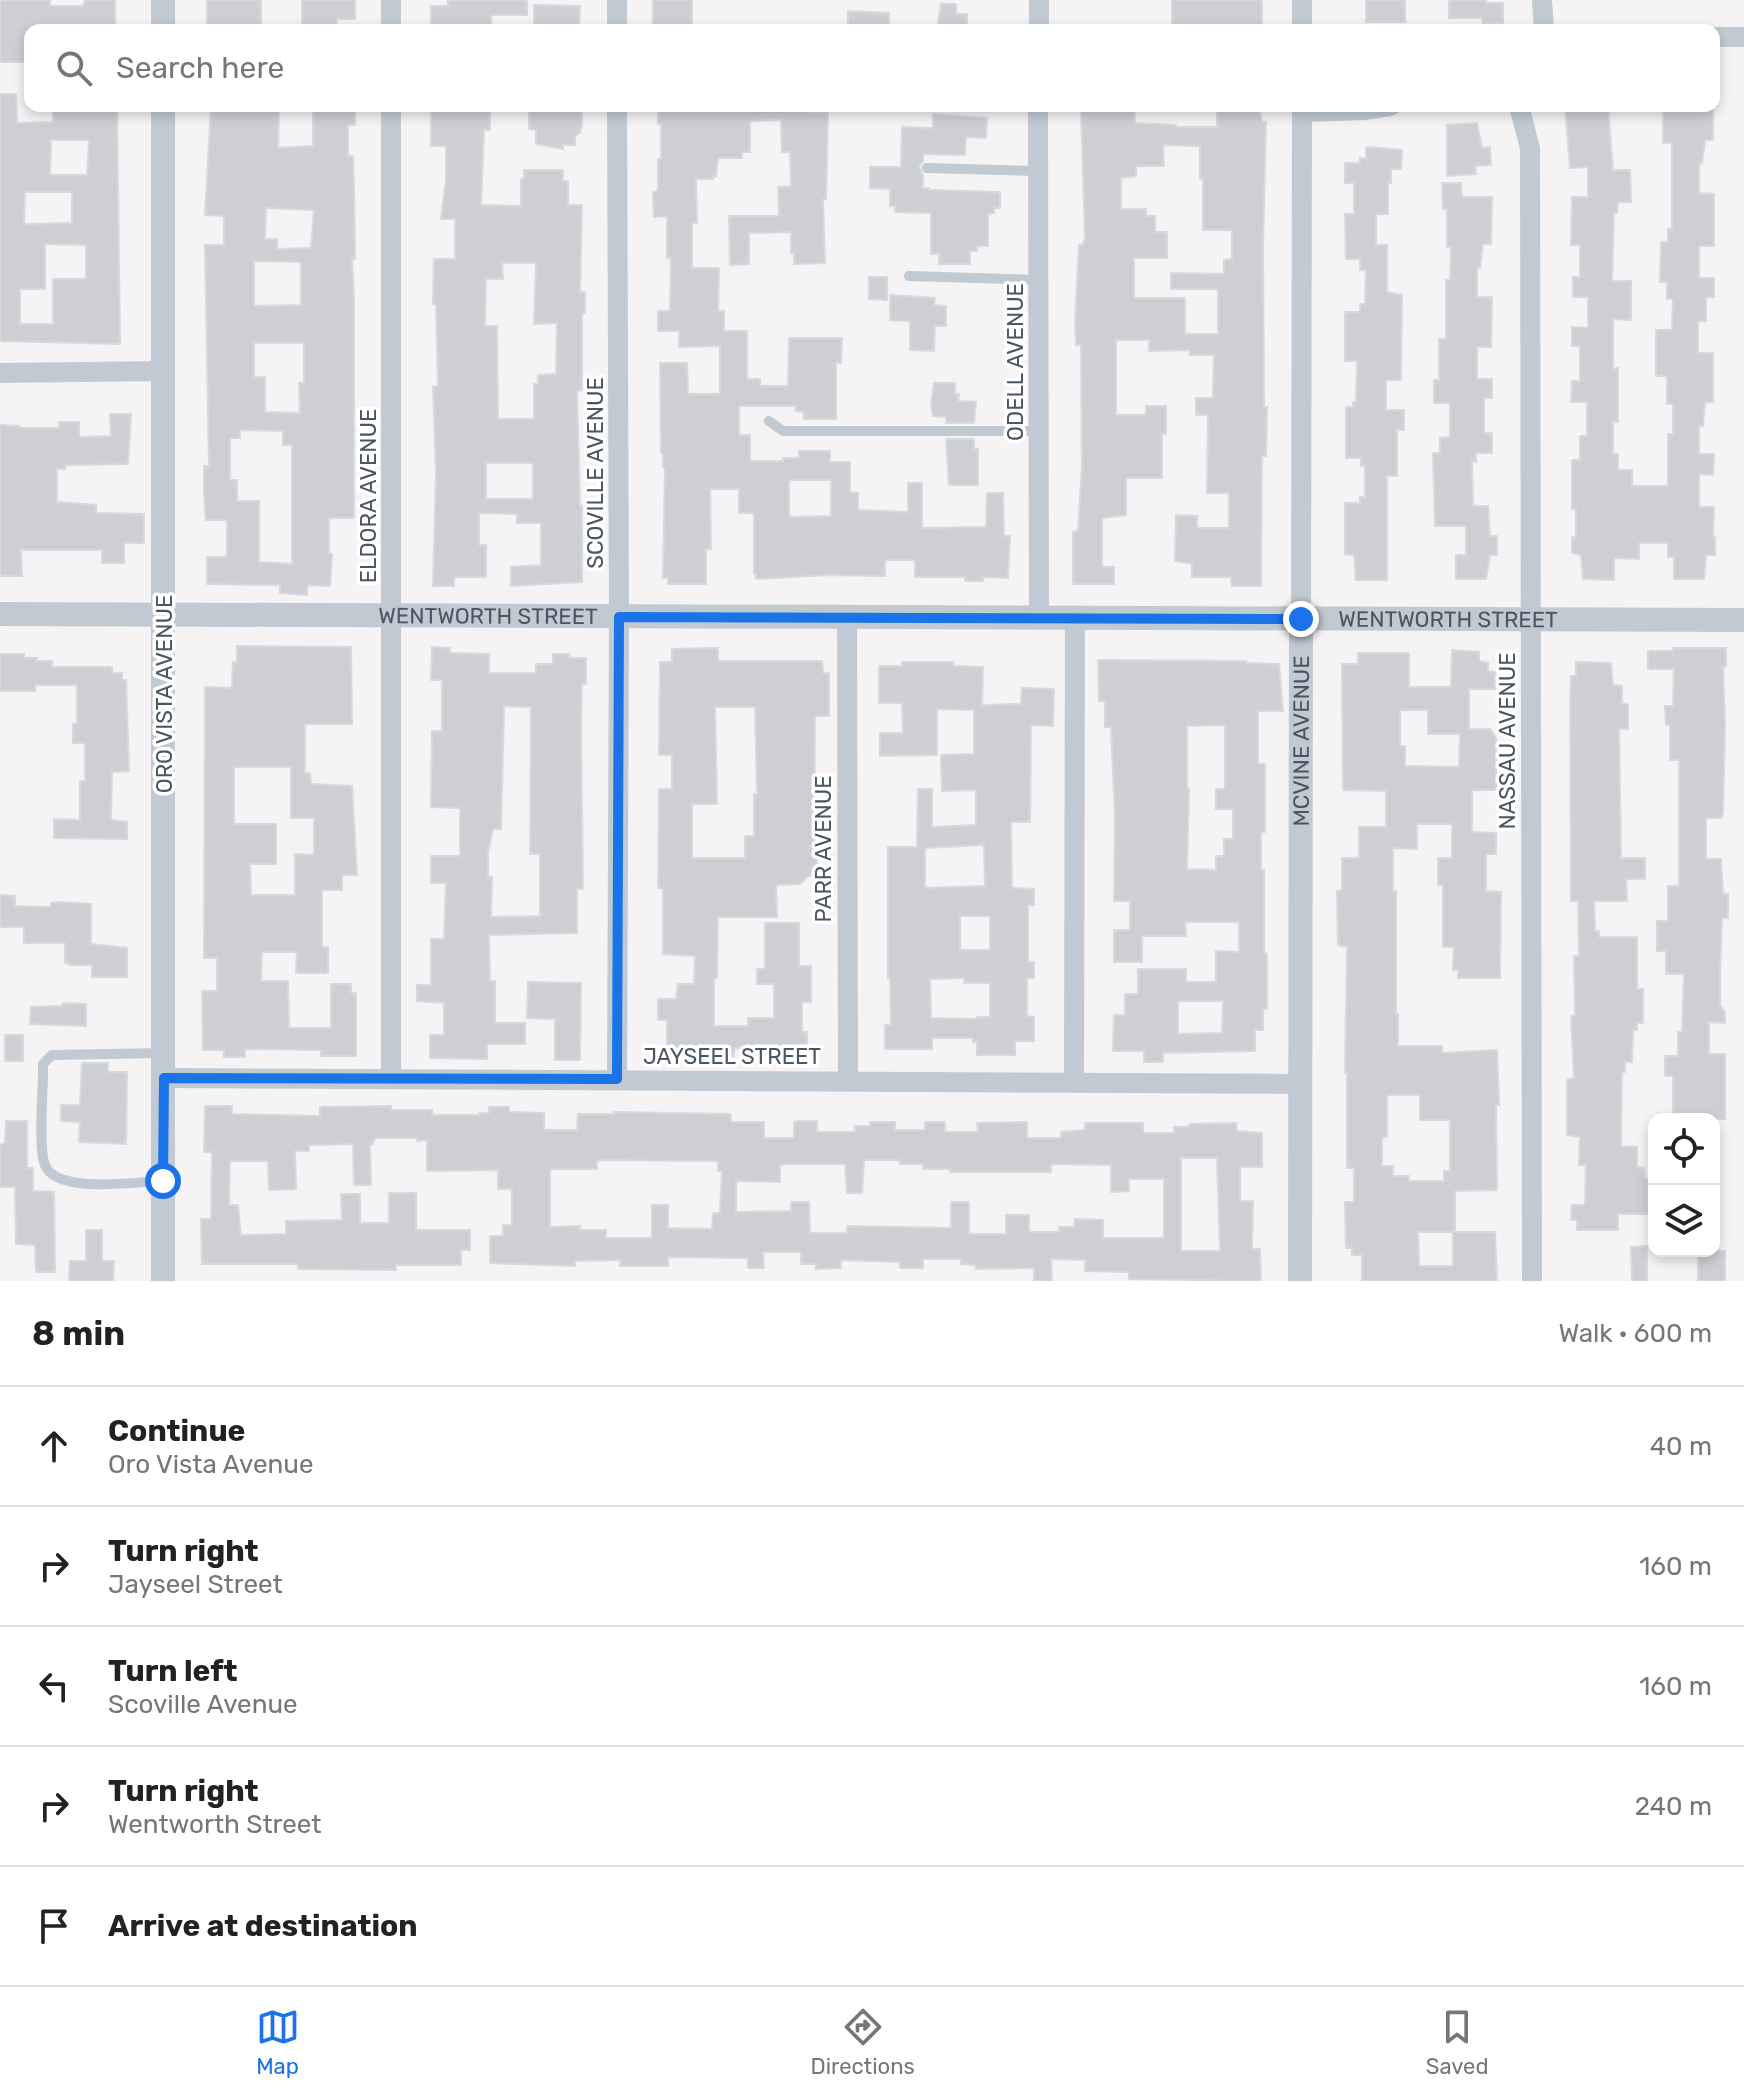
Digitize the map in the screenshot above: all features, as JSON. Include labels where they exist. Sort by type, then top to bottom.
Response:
[{"type":"street","points":[[163,0],[163,24]]},
{"type":"street","points":[[391,0],[391,24]]},
{"type":"street","points":[[617,0],[617,24]]},
{"type":"street","points":[[1039,0],[1039,24]]},
{"type":"street","points":[[1302,0],[1302,24]]},
{"type":"street","points":[[1542,0],[1544,24]]},
{"type":"street","points":[[1720,37],[1744,37]]},
{"type":"street","name":"ORO VISTA AVENUE","points":[[163,112],[163,1281]]},
{"type":"street","name":"ELDORA AVENUE","points":[[391,112],[391,1079]]},
{"type":"street","name":"SCOVILLE AVENUE","points":[[617,112],[617,1079]]},
{"type":"street","name":"ODELL AVENUE","points":[[1038,112],[1039,617]]},
{"type":"street","name":"MCVINE AVENUE","points":[[1300,1281],[1302,112]]},
{"type":"street","name":"NASSAU AVENUE","points":[[1521,112],[1530,148],[1532,1281]]},
{"type":"street","points":[[6,373],[164,371]]},
{"type":"street","name":"WENTWORTH STREET","points":[[0,614],[1744,620]]},
{"type":"street","name":"PARR AVENUE","points":[[847,617],[848,1081]]},
{"type":"street","points":[[1074,1082],[1075,618]]},
{"type":"street","name":"JAYSEEL STREET","points":[[164,1078],[1300,1084]]},
{"type":"lane","points":[[927,168],[1038,171]]},
{"type":"lane","points":[[909,276],[1039,280]]},
{"type":"lane","points":[[769,421],[783,431],[1039,431]]},
{"type":"lane","points":[[163,1181],[69,1183],[51,1174],[43,1161],[43,1064],[52,1055],[164,1053]]},
{"type":"building","points":[[0,0],[50,0],[50,6],[83,6],[85,0],[115,0],[115,24],[24,24],[24,62],[0,62]]},
{"type":"building","points":[[207,0],[261,0],[261,24],[207,24]]},
{"type":"building","points":[[302,0],[355,0],[355,19],[337,19],[337,24],[302,24]]},
{"type":"building","points":[[448,0],[527,0],[527,15],[491,15],[491,24],[431,24],[431,6],[448,6]]},
{"type":"building","points":[[653,0],[692,0],[692,24],[653,24]]},
{"type":"building","points":[[1172,0],[1262,0],[1262,24],[1172,24]]},
{"type":"building","points":[[1366,0],[1405,0],[1405,22],[1366,22]]},
{"type":"building","points":[[1449,0],[1503,3],[1503,23],[1483,23],[1482,18],[1449,18]]},
{"type":"building","points":[[941,4],[956,4],[956,14],[967,14],[967,24],[938,24]]},
{"type":"building","points":[[534,5],[580,6],[579,24],[534,24]]},
{"type":"building","points":[[848,11],[889,13],[889,24],[848,24]]},
{"type":"building","points":[[0,94],[16,94],[17,123],[53,122],[53,112],[117,112],[120,344],[0,341]],"holes":[[[51,140],[89,140],[87,175],[50,175]],[[25,192],[72,192],[72,223],[24,224]],[[45,244],[86,245],[86,279],[53,279],[53,324],[20,324],[20,289],[45,289]]]},
{"type":"building","points":[[211,112],[279,112],[278,148],[313,146],[313,112],[355,112],[355,125],[348,125],[348,156],[353,156],[354,189],[354,518],[329,518],[329,554],[332,554],[330,586],[307,585],[307,595],[280,593],[280,585],[207,584],[207,557],[226,557],[227,554],[227,520],[206,520],[204,494],[204,466],[209,466],[205,245],[224,245],[224,216],[205,215]],"holes":[[[266,208],[314,210],[311,248],[277,249],[277,239],[265,239]],[[254,261],[301,262],[301,305],[254,306]],[[254,343],[304,343],[304,383],[299,383],[300,413],[265,412],[265,377],[254,377]],[[240,430],[283,431],[283,445],[292,445],[292,564],[259,562],[259,501],[237,501],[237,480],[230,480],[230,438],[240,438]]]},
{"type":"building","points":[[431,112],[490,112],[490,130],[484,130],[481,205],[521,206],[524,170],[563,170],[563,181],[568,181],[568,205],[582,205],[580,292],[585,292],[585,313],[582,313],[582,390],[577,391],[582,582],[511,586],[511,567],[541,565],[541,523],[517,523],[517,514],[479,513],[479,545],[486,545],[486,577],[454,577],[454,586],[433,586],[436,473],[433,386],[438,386],[436,304],[433,304],[434,259],[455,259],[455,219],[441,219],[446,146],[431,146]],"holes":[[[502,263],[536,263],[534,324],[557,323],[556,374],[538,375],[538,384],[534,384],[534,419],[498,419],[497,326],[485,326],[486,279],[503,279]],[[486,463],[533,463],[533,499],[486,499]]]},
{"type":"building","points":[[529,112],[582,112],[582,125],[580,133],[575,136],[575,145],[563,145],[563,149],[536,144],[536,130],[529,129]]},
{"type":"building","points":[[658,112],[828,112],[826,199],[823,199],[825,263],[794,264],[791,232],[749,233],[749,264],[730,265],[729,216],[779,216],[778,187],[791,186],[790,152],[782,152],[781,120],[750,121],[750,152],[742,152],[742,158],[718,158],[713,179],[696,179],[697,223],[692,223],[692,268],[719,268],[718,311],[724,311],[724,331],[747,331],[747,379],[760,379],[760,386],[788,386],[789,338],[842,338],[841,363],[836,363],[836,419],[804,419],[804,412],[796,411],[796,406],[739,406],[739,435],[750,435],[750,461],[783,461],[783,458],[799,458],[799,451],[830,451],[830,462],[850,462],[850,492],[858,493],[858,510],[908,512],[908,483],[922,483],[922,528],[986,527],[987,493],[1003,493],[1004,536],[1010,536],[1008,578],[983,577],[983,581],[965,581],[965,577],[915,577],[915,560],[885,560],[885,576],[756,579],[754,513],[739,513],[739,489],[710,489],[711,549],[706,549],[706,584],[668,584],[668,578],[663,578],[665,467],[661,453],[660,363],[687,363],[688,394],[720,394],[720,346],[679,347],[679,331],[658,331],[658,311],[670,311],[671,258],[667,258],[667,216],[654,217],[653,192],[658,191],[661,124],[658,124]],"holes":[[[789,480],[831,480],[831,516],[789,517]]]},
{"type":"building","points":[[1081,112],[1134,112],[1135,123],[1217,127],[1217,112],[1260,112],[1262,122],[1266,122],[1263,243],[1264,407],[1267,407],[1266,456],[1262,456],[1261,586],[1232,586],[1231,577],[1192,577],[1192,564],[1175,561],[1176,515],[1197,516],[1197,528],[1229,528],[1229,493],[1207,493],[1208,415],[1196,415],[1196,398],[1213,398],[1214,355],[1190,355],[1189,350],[1149,351],[1149,340],[1116,340],[1116,415],[1146,415],[1146,406],[1166,406],[1166,434],[1162,434],[1162,478],[1126,478],[1126,515],[1102,518],[1102,567],[1114,567],[1114,584],[1073,584],[1073,532],[1078,531],[1082,467],[1081,345],[1076,345],[1075,322],[1079,245],[1083,245]],"holes":[[[1163,145],[1200,146],[1200,179],[1203,179],[1203,230],[1232,230],[1232,259],[1224,260],[1224,274],[1171,273],[1171,289],[1218,289],[1218,334],[1185,334],[1185,298],[1134,298],[1134,258],[1167,258],[1167,232],[1155,232],[1155,216],[1146,216],[1146,209],[1121,209],[1121,178],[1136,176],[1136,166],[1164,166]]]},
{"type":"building","points":[[1565,112],[1608,112],[1613,170],[1630,170],[1631,202],[1618,202],[1617,213],[1614,213],[1612,281],[1631,281],[1631,320],[1613,319],[1613,369],[1618,368],[1618,422],[1613,422],[1613,454],[1618,454],[1618,470],[1632,470],[1632,486],[1668,486],[1668,434],[1673,434],[1673,404],[1667,404],[1667,376],[1656,376],[1656,330],[1672,330],[1673,299],[1667,299],[1667,282],[1660,282],[1661,242],[1668,242],[1668,229],[1672,229],[1672,143],[1663,143],[1663,112],[1713,112],[1713,140],[1705,140],[1702,164],[1699,164],[1699,193],[1714,194],[1714,246],[1699,246],[1699,278],[1714,278],[1714,297],[1706,297],[1706,321],[1698,321],[1698,353],[1713,353],[1713,402],[1705,402],[1703,426],[1699,426],[1699,454],[1714,454],[1713,475],[1699,474],[1699,507],[1714,507],[1715,555],[1706,555],[1704,579],[1674,579],[1674,557],[1668,557],[1668,543],[1639,543],[1639,559],[1614,558],[1614,580],[1583,579],[1581,555],[1572,553],[1572,537],[1576,537],[1576,509],[1572,509],[1572,460],[1580,460],[1580,436],[1587,436],[1587,402],[1571,402],[1572,381],[1580,381],[1580,346],[1572,346],[1572,327],[1588,328],[1588,297],[1573,297],[1573,277],[1580,277],[1580,245],[1571,245],[1572,197],[1588,197],[1588,167],[1570,168]]},
{"type":"building","points":[[933,114],[987,118],[986,138],[966,137],[965,155],[923,154],[919,167],[923,175],[923,188],[929,190],[1000,192],[1000,208],[994,208],[994,213],[988,214],[988,246],[977,246],[977,251],[970,251],[970,264],[939,264],[939,254],[931,254],[931,213],[895,212],[895,206],[890,206],[890,189],[870,188],[870,167],[901,167],[902,127],[933,128]]},
{"type":"building","points":[[1477,123],[1482,148],[1490,147],[1491,165],[1475,166],[1476,174],[1447,176],[1447,125]]},
{"type":"building","points":[[1368,147],[1402,150],[1401,169],[1391,169],[1388,214],[1376,214],[1376,245],[1387,245],[1387,292],[1402,295],[1401,380],[1386,380],[1386,410],[1404,410],[1404,430],[1397,430],[1397,476],[1387,476],[1387,580],[1356,580],[1354,555],[1345,554],[1345,503],[1360,503],[1360,497],[1365,497],[1365,466],[1361,466],[1361,458],[1346,458],[1346,407],[1353,407],[1353,402],[1356,402],[1357,361],[1345,361],[1345,312],[1360,312],[1360,304],[1365,304],[1366,270],[1360,270],[1360,259],[1346,259],[1345,214],[1354,214],[1354,183],[1345,183],[1345,163],[1360,163],[1360,158],[1366,159]]},
{"type":"building","points":[[1442,183],[1461,183],[1462,197],[1492,197],[1491,244],[1483,244],[1480,268],[1477,268],[1477,297],[1492,297],[1491,347],[1477,347],[1477,379],[1492,379],[1492,398],[1484,398],[1484,433],[1492,433],[1492,453],[1476,453],[1476,462],[1472,461],[1473,506],[1488,506],[1490,536],[1497,536],[1497,555],[1490,555],[1486,579],[1456,579],[1456,555],[1466,555],[1466,526],[1435,526],[1433,453],[1440,453],[1440,438],[1450,437],[1450,403],[1434,403],[1434,380],[1439,380],[1439,339],[1446,339],[1446,280],[1450,280],[1451,247],[1447,247],[1447,209],[1443,209]]},
{"type":"building","points":[[869,277],[887,277],[887,300],[869,299]]},
{"type":"building","points":[[890,295],[935,298],[934,305],[946,306],[946,326],[935,326],[934,351],[910,350],[910,321],[890,320]]},
{"type":"building","points":[[934,383],[955,383],[958,401],[976,402],[974,423],[946,423],[946,417],[933,416]]},
{"type":"building","points":[[110,414],[131,414],[128,464],[65,465],[65,469],[57,469],[57,502],[96,505],[96,513],[144,514],[144,543],[124,543],[124,563],[102,563],[102,550],[21,550],[22,576],[0,576],[0,425],[59,428],[59,422],[79,422],[79,437],[111,436]]},
{"type":"building","points":[[946,439],[974,439],[974,449],[978,449],[978,485],[949,485]]},
{"type":"building","points":[[237,646],[351,647],[352,724],[305,724],[305,773],[310,773],[311,784],[352,786],[357,875],[342,875],[342,890],[322,890],[322,947],[328,947],[328,973],[296,973],[297,952],[262,952],[261,981],[288,981],[289,1028],[331,1028],[331,984],[351,984],[351,993],[356,993],[356,1056],[321,1056],[321,1050],[245,1049],[245,1057],[224,1057],[224,1050],[203,1050],[202,991],[217,991],[217,958],[204,958],[205,687],[232,688],[233,662],[237,662]],"holes":[[[234,767],[291,767],[291,818],[314,818],[314,855],[295,854],[295,895],[251,895],[250,864],[276,864],[276,824],[234,824]]]},
{"type":"building","points":[[432,647],[450,648],[450,653],[489,654],[489,673],[536,673],[536,664],[553,664],[553,654],[586,658],[581,726],[583,889],[577,889],[577,933],[489,935],[490,981],[495,981],[495,1023],[525,1023],[525,1044],[487,1044],[487,1059],[430,1058],[430,1035],[444,1035],[444,1003],[417,1001],[417,985],[431,985],[431,939],[444,939],[446,883],[431,883],[431,856],[460,856],[460,808],[431,807],[432,731],[442,731],[442,680],[431,680]],"holes":[[[504,706],[531,707],[530,854],[540,854],[540,916],[491,917],[492,877],[488,877],[488,853],[493,829],[501,829]]]},
{"type":"building","points":[[718,648],[718,661],[822,661],[823,673],[829,673],[829,716],[815,716],[814,858],[817,858],[817,876],[808,876],[800,884],[776,885],[777,917],[718,917],[717,978],[714,978],[714,1026],[748,1026],[748,1018],[774,1018],[774,984],[757,984],[757,969],[765,969],[765,923],[799,923],[799,966],[811,966],[811,1002],[802,1002],[802,1032],[807,1032],[807,1049],[734,1048],[734,1056],[667,1059],[667,1020],[658,1020],[658,999],[676,999],[678,984],[694,984],[695,956],[663,954],[663,888],[658,888],[659,789],[672,789],[672,755],[659,755],[660,662],[672,662],[672,649]],"holes":[[[715,707],[755,707],[757,794],[754,794],[754,836],[745,836],[745,858],[692,858],[692,804],[717,804]]]},
{"type":"building","points":[[1673,648],[1726,648],[1726,666],[1723,667],[1723,813],[1721,818],[1706,818],[1706,859],[1721,859],[1723,894],[1728,894],[1728,918],[1722,918],[1720,974],[1720,1005],[1725,1012],[1725,1023],[1709,1022],[1709,1054],[1725,1054],[1725,1119],[1720,1119],[1720,1113],[1673,1113],[1673,1076],[1665,1076],[1665,1056],[1678,1056],[1678,1032],[1682,1032],[1684,974],[1666,974],[1666,951],[1657,951],[1657,921],[1668,921],[1668,886],[1679,886],[1679,760],[1670,760],[1670,725],[1666,725],[1665,706],[1673,706],[1674,669],[1648,669],[1648,651],[1673,651]]},
{"type":"building","points":[[1452,650],[1479,652],[1479,661],[1488,663],[1488,671],[1495,672],[1495,689],[1469,689],[1469,729],[1490,729],[1496,738],[1496,790],[1472,790],[1472,832],[1496,833],[1496,854],[1486,854],[1486,891],[1501,892],[1500,978],[1458,978],[1458,970],[1453,970],[1454,947],[1443,947],[1443,885],[1438,885],[1438,858],[1452,858],[1452,824],[1417,824],[1417,849],[1393,848],[1398,1046],[1442,1046],[1442,1053],[1497,1050],[1497,1190],[1455,1191],[1455,1232],[1495,1232],[1497,1281],[1362,1281],[1362,1255],[1352,1255],[1352,1248],[1346,1248],[1345,1202],[1354,1202],[1354,1168],[1347,1168],[1347,947],[1338,945],[1337,891],[1342,890],[1342,858],[1359,858],[1359,827],[1386,827],[1386,791],[1343,790],[1342,664],[1358,664],[1358,653],[1406,653],[1409,654],[1409,687],[1451,687]],"holes":[[[1400,710],[1428,710],[1428,734],[1460,734],[1459,767],[1405,766],[1405,746],[1400,746]],[[1387,1095],[1420,1095],[1420,1120],[1450,1120],[1450,1171],[1444,1171],[1444,1181],[1409,1181],[1409,1176],[1393,1176],[1393,1166],[1382,1166],[1382,1137],[1387,1137]],[[1418,1232],[1453,1232],[1453,1266],[1419,1266]]]},
{"type":"building","points":[[0,654],[24,654],[24,658],[52,661],[52,667],[112,667],[112,673],[122,673],[122,680],[126,680],[129,771],[112,772],[111,820],[127,822],[127,839],[54,838],[54,819],[80,820],[80,781],[85,781],[85,743],[73,743],[73,724],[77,724],[77,685],[35,685],[35,691],[0,691]]},
{"type":"building","points":[[1098,660],[1279,664],[1283,711],[1258,711],[1258,764],[1265,764],[1265,832],[1261,832],[1261,870],[1264,870],[1267,1009],[1263,1009],[1263,1030],[1255,1030],[1255,1051],[1163,1053],[1163,1062],[1144,1062],[1144,1051],[1113,1051],[1114,1015],[1125,1015],[1125,994],[1138,994],[1138,969],[1186,969],[1186,982],[1216,982],[1216,951],[1239,952],[1239,922],[1185,922],[1186,936],[1142,936],[1142,962],[1114,962],[1114,930],[1130,930],[1130,901],[1114,901],[1115,818],[1111,727],[1105,727],[1105,701],[1099,701]],"holes":[[[1225,725],[1225,789],[1216,789],[1216,809],[1233,809],[1233,839],[1224,839],[1224,856],[1216,856],[1216,870],[1187,869],[1187,726]],[[1178,1001],[1223,1001],[1222,1033],[1178,1034]]]},
{"type":"building","points":[[902,662],[953,662],[953,666],[983,667],[982,705],[1021,704],[1022,688],[1054,689],[1053,726],[1031,725],[1030,822],[1011,822],[1012,888],[1034,889],[1034,905],[1028,905],[1028,962],[1034,962],[1034,978],[1027,978],[1027,1016],[1034,1017],[1034,1041],[1015,1041],[1015,1055],[977,1055],[977,1042],[973,1042],[973,1038],[932,1038],[932,1049],[885,1049],[885,1025],[891,1025],[888,847],[917,847],[918,789],[932,789],[932,827],[976,825],[976,790],[942,791],[941,755],[974,754],[974,710],[937,709],[937,755],[880,756],[880,733],[903,733],[902,703],[879,703],[879,666],[902,666]],"holes":[[[984,845],[985,886],[925,888],[925,848]],[[960,916],[990,916],[990,950],[960,950]],[[964,978],[964,983],[990,983],[990,1017],[931,1018],[930,979]]]},
{"type":"building","points":[[1576,662],[1611,663],[1613,685],[1622,686],[1622,703],[1628,705],[1628,729],[1619,729],[1621,858],[1645,858],[1645,879],[1626,879],[1627,901],[1594,901],[1595,931],[1599,931],[1599,937],[1637,937],[1637,989],[1643,989],[1643,1023],[1637,1023],[1637,1030],[1633,1030],[1632,1062],[1625,1062],[1625,1072],[1622,1072],[1621,1146],[1637,1147],[1637,1167],[1644,1168],[1645,1179],[1648,1179],[1648,1214],[1618,1214],[1618,1230],[1577,1230],[1577,1220],[1571,1220],[1572,1205],[1585,1205],[1586,1165],[1579,1165],[1580,1137],[1567,1135],[1567,1080],[1574,1078],[1571,1016],[1575,1015],[1574,956],[1579,956],[1578,901],[1571,901],[1570,703],[1571,676],[1576,676]]},
{"type":"building","points":[[0,895],[15,896],[15,906],[51,907],[51,903],[61,902],[91,904],[91,944],[127,948],[127,977],[92,977],[92,965],[65,963],[65,943],[24,943],[24,927],[0,927]]},
{"type":"building","points":[[528,982],[581,983],[580,1060],[555,1060],[555,1019],[527,1018]]},
{"type":"building","points":[[63,1003],[86,1004],[86,1026],[30,1024],[31,1007],[62,1006]]},
{"type":"building","points":[[5,1035],[23,1035],[23,1061],[5,1061]]},
{"type":"building","points":[[82,1063],[108,1063],[108,1072],[127,1072],[126,1144],[79,1142],[80,1122],[61,1121],[61,1105],[80,1105]]},
{"type":"building","points":[[205,1106],[232,1106],[232,1114],[320,1116],[320,1107],[391,1106],[391,1110],[432,1110],[432,1115],[479,1115],[489,1113],[489,1107],[509,1107],[509,1112],[544,1113],[544,1130],[577,1130],[578,1114],[730,1114],[731,1122],[764,1122],[764,1138],[794,1138],[794,1122],[798,1121],[817,1121],[817,1132],[855,1132],[855,1126],[870,1126],[870,1122],[895,1122],[895,1130],[925,1130],[925,1122],[945,1122],[945,1132],[978,1132],[977,1123],[1027,1122],[1027,1138],[1061,1138],[1061,1132],[1085,1130],[1085,1123],[1143,1123],[1143,1133],[1174,1133],[1174,1127],[1189,1127],[1189,1124],[1236,1123],[1237,1131],[1262,1133],[1262,1167],[1240,1167],[1240,1201],[1253,1201],[1252,1249],[1260,1249],[1261,1281],[1129,1279],[1129,1272],[1085,1271],[1085,1260],[1051,1259],[1052,1281],[1034,1281],[1034,1268],[976,1269],[976,1265],[961,1264],[961,1259],[923,1259],[923,1268],[900,1268],[900,1262],[841,1260],[841,1268],[816,1269],[816,1264],[801,1264],[801,1252],[763,1252],[764,1268],[748,1268],[748,1258],[668,1257],[668,1266],[620,1266],[620,1260],[575,1261],[575,1266],[490,1263],[490,1236],[503,1236],[503,1225],[512,1225],[512,1189],[498,1189],[498,1170],[427,1171],[427,1140],[417,1141],[417,1138],[376,1138],[370,1144],[371,1185],[354,1185],[353,1144],[309,1145],[309,1151],[295,1151],[296,1189],[269,1190],[268,1161],[230,1161],[229,1205],[238,1205],[241,1235],[286,1234],[286,1221],[342,1220],[341,1194],[360,1194],[360,1223],[389,1223],[389,1193],[416,1193],[416,1230],[470,1230],[470,1250],[461,1250],[461,1265],[396,1265],[396,1270],[298,1269],[298,1264],[202,1264],[201,1219],[211,1219],[212,1152],[204,1152]],"holes":[[[1181,1158],[1217,1158],[1220,1251],[1181,1251]],[[597,1160],[718,1161],[718,1171],[722,1171],[720,1213],[713,1213],[712,1229],[668,1228],[668,1205],[652,1205],[652,1238],[606,1238],[606,1230],[580,1230],[580,1226],[550,1227],[550,1169],[597,1169]],[[864,1160],[900,1160],[900,1164],[923,1164],[923,1169],[950,1169],[950,1172],[1051,1172],[1051,1164],[1111,1165],[1111,1192],[1129,1191],[1129,1179],[1164,1179],[1164,1238],[1103,1238],[1103,1220],[1075,1219],[1074,1227],[1059,1227],[1059,1232],[1029,1232],[1029,1215],[1006,1215],[1006,1234],[969,1234],[969,1202],[951,1202],[951,1228],[847,1226],[847,1233],[810,1233],[809,1202],[791,1202],[791,1211],[736,1212],[736,1181],[780,1182],[780,1165],[845,1164],[847,1193],[862,1193]]]},
{"type":"building","points":[[6,1121],[27,1121],[27,1168],[33,1168],[33,1191],[54,1192],[55,1272],[36,1272],[35,1245],[16,1244],[15,1187],[0,1187],[0,1145],[5,1143]]},
{"type":"building","points":[[86,1230],[102,1230],[102,1261],[114,1261],[113,1281],[69,1281],[70,1261],[86,1261]]},
{"type":"building","points":[[1647,1246],[1647,1281],[1632,1281],[1631,1247]]},
{"type":"building","points":[[1720,1251],[1725,1251],[1725,1281],[1698,1281],[1698,1257],[1720,1257]]},
{"type":"route","points":[[163,1181],[164,1078],[617,1079],[619,617],[1301,619]]}]
